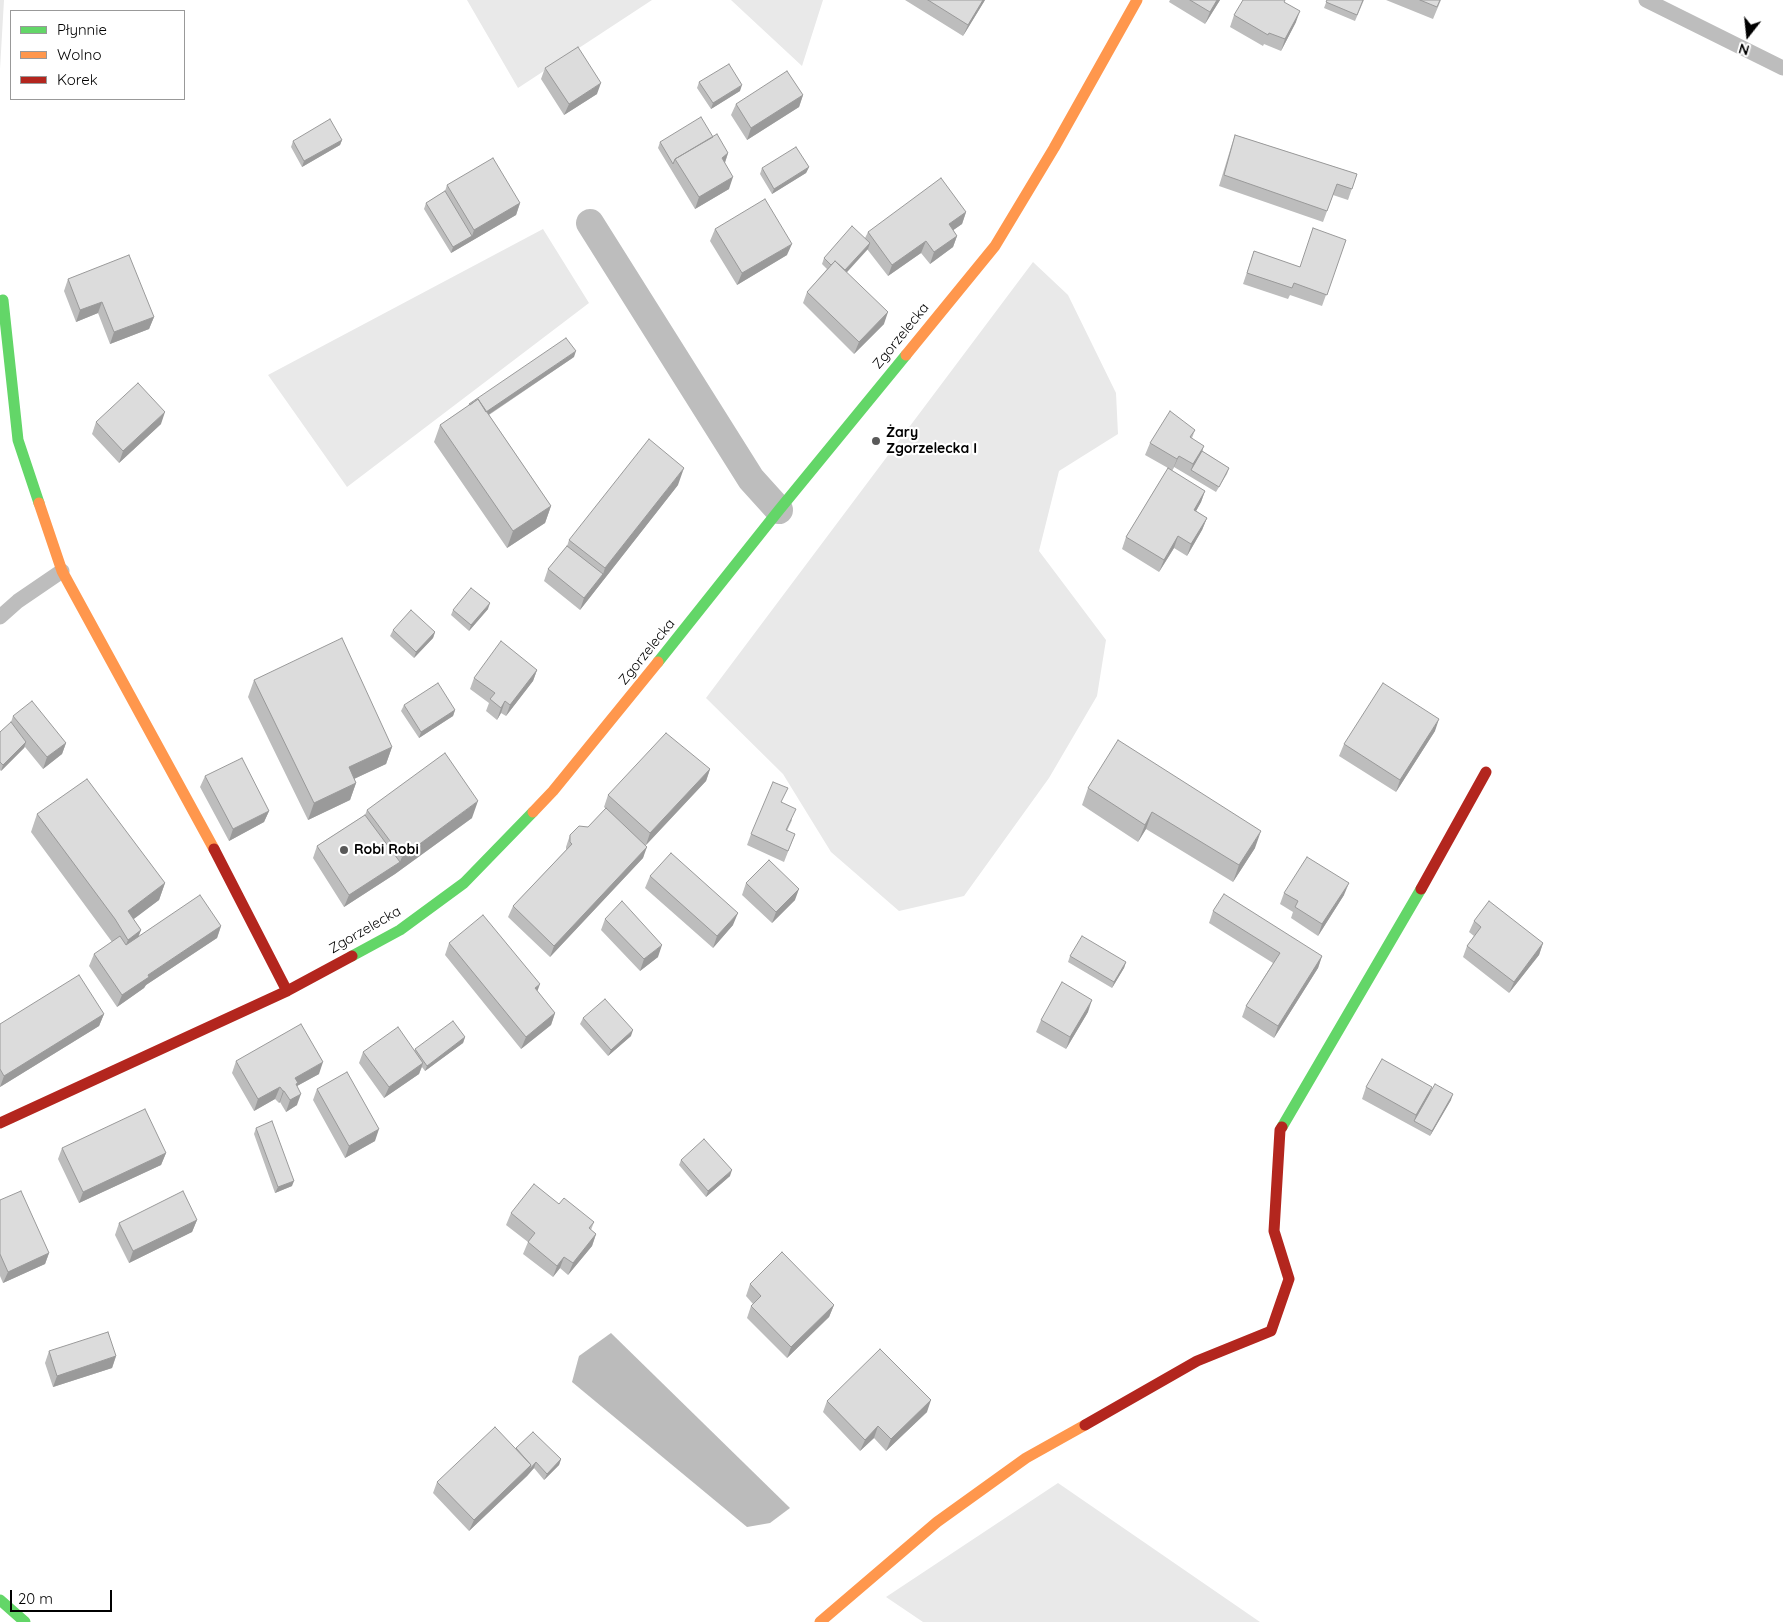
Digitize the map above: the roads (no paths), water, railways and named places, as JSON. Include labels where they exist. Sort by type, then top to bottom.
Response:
[{"type":"street","name":"Zgorzelecka","points":[[0,1122],[287,991],[400,930],[464,883],[553,790],[995,246],[1054,148],[1137,0]]},
{"type":"street","points":[[590,223],[751,479],[779,510]]},
{"type":"street","points":[[3,300],[18,440],[62,571],[215,851],[287,991]]},
{"type":"street","points":[[820,1622],[937,1522],[1026,1458],[1197,1360],[1271,1331],[1289,1278],[1274,1231],[1280,1130],[1440,857],[1486,772]]},
{"type":"street","points":[[0,1600],[25,1622]]},
{"type":"lane","points":[[1646,0],[1783,68]]},
{"type":"lane","points":[[0,617],[18,601],[62,571]]},
{"type":"place","name":"Żary Zgorzelecka I","points":[[876,441]]},
{"type":"place","name":"Robi Robi","points":[[344,850]]}]
